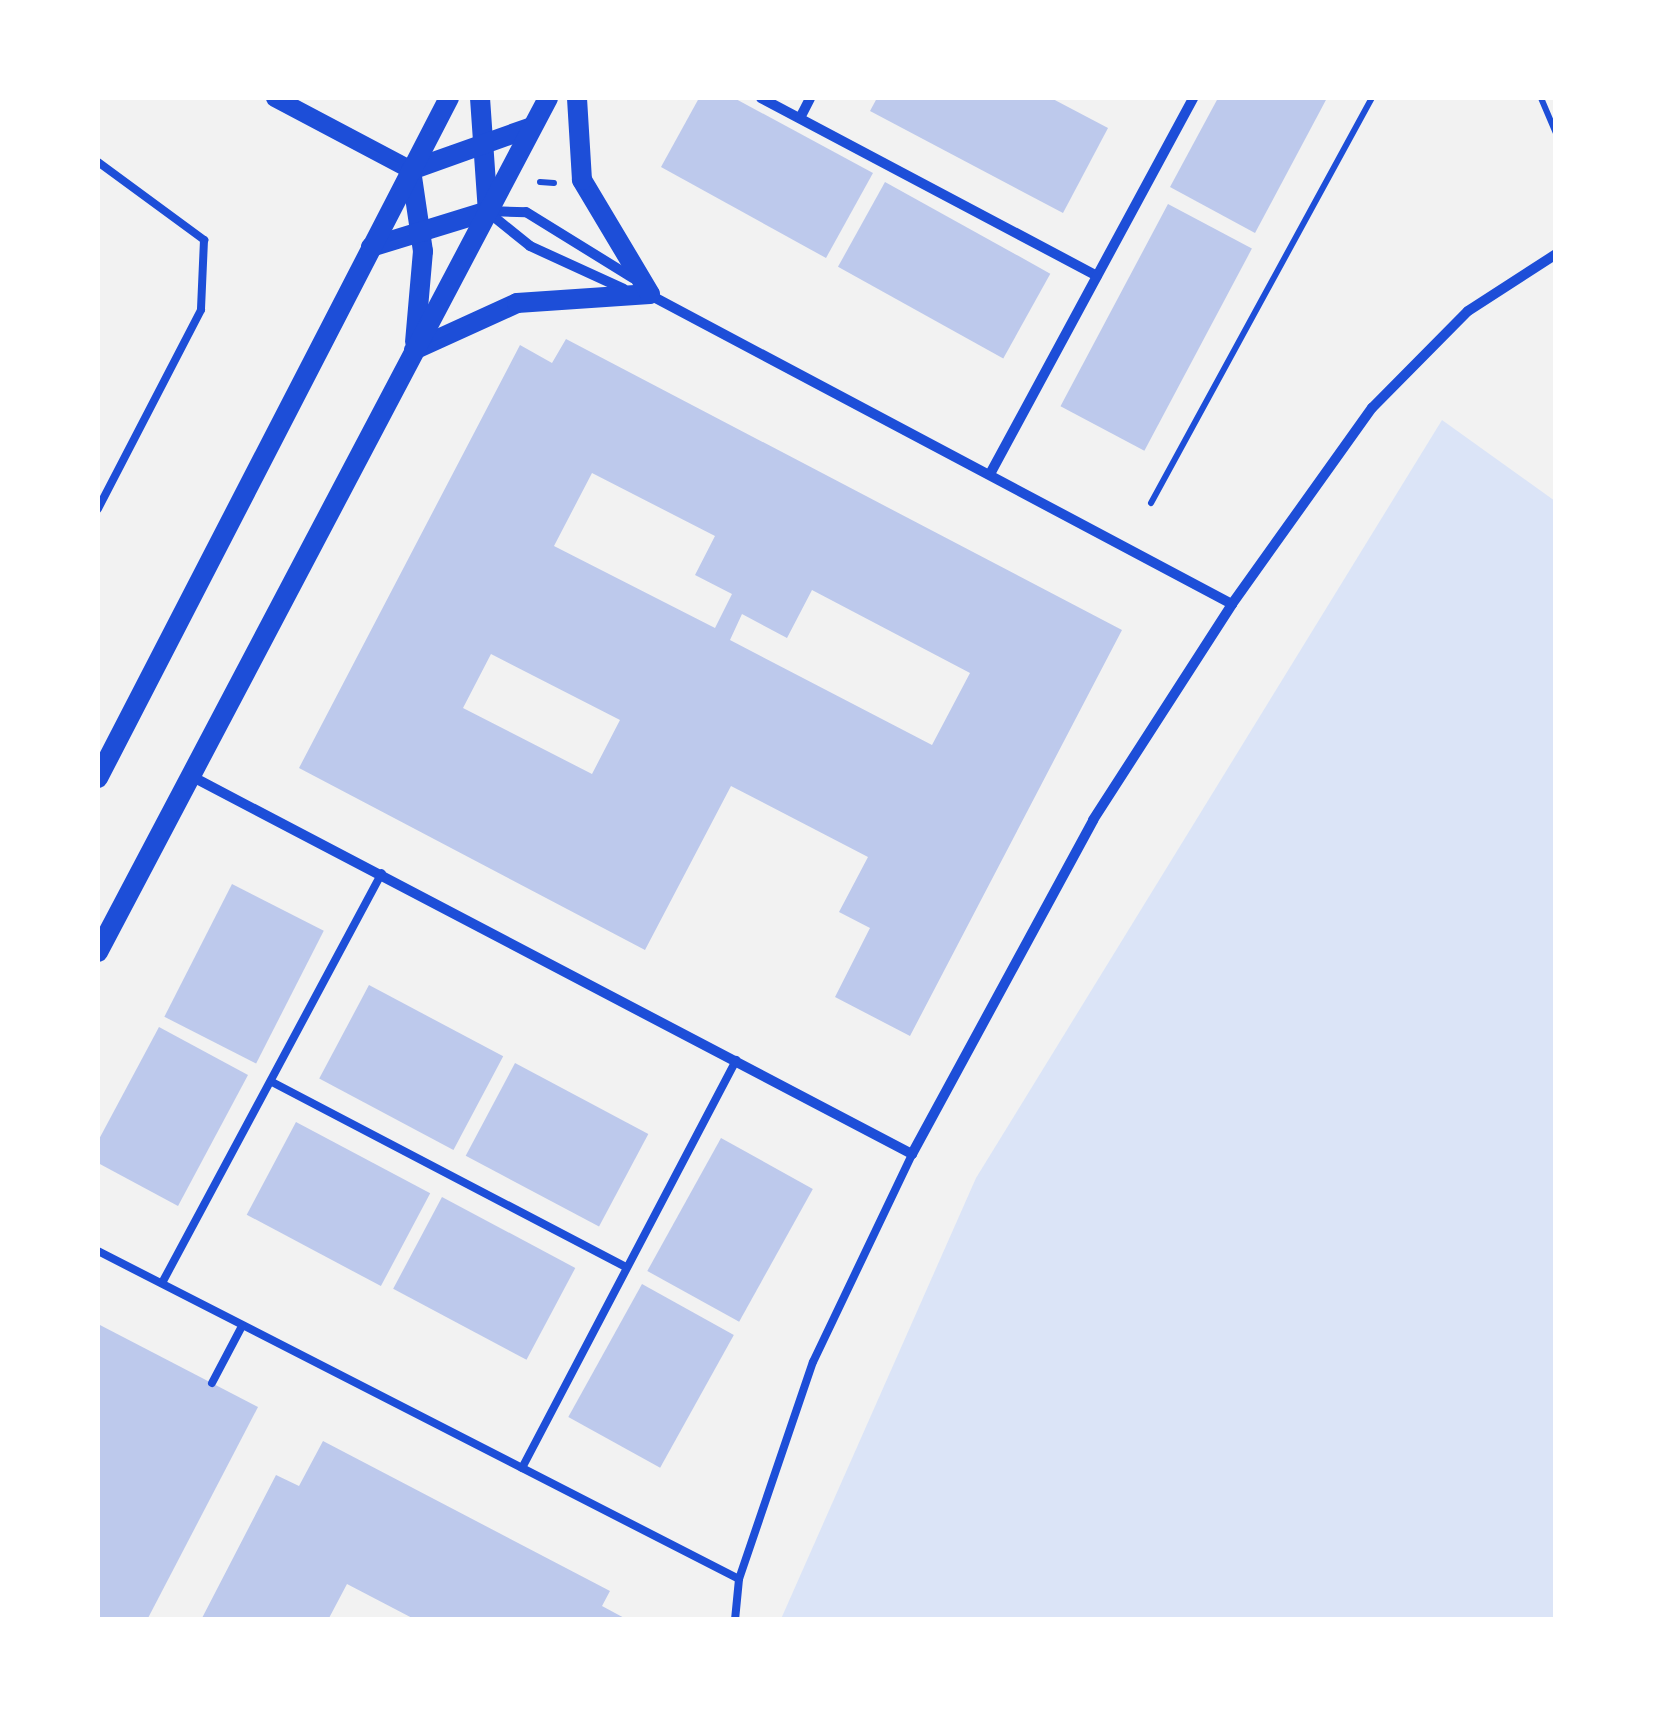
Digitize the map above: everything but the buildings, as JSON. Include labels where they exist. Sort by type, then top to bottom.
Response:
[{"type":"main road","points":[[98,778],[449,98]]},
{"type":"main road","points":[[480,98],[480,146],[488,211]]},
{"type":"main road","points":[[98,952],[194,778],[548,98]]},
{"type":"main road","points":[[414,350],[517,303],[650,294],[582,180],[577,98]]},
{"type":"main road","points":[[412,170],[532,127]]},
{"type":"main road","points":[[412,170],[422,225],[414,350]]},
{"type":"main road","points":[[372,247],[422,225],[488,211]]},
{"type":"street","points":[[275,98],[412,170]]},
{"type":"street","points":[[761,98],[1098,276]]},
{"type":"street","points":[[800,118],[810,98]]},
{"type":"street","points":[[990,474],[1193,98]]},
{"type":"street","points":[[488,211],[512,235],[602,284],[650,294],[1232,604]]},
{"type":"street","points":[[488,211],[526,212],[616,261],[650,294]]},
{"type":"street","points":[[194,778],[382,873],[912,1154],[1093,820],[1232,604],[1372,408],[1468,311],[1556,254]]},
{"type":"lane","points":[[98,162],[147,189],[204,240],[201,310],[98,509]]},
{"type":"lane","points":[[162,1282],[382,873]]},
{"type":"lane","points":[[522,1468],[736,1059]]},
{"type":"lane","points":[[272,1082],[626,1267]]},
{"type":"lane","points":[[735,1620],[738,1579],[813,1362],[912,1154]]},
{"type":"lane","points":[[98,1251],[738,1579]]},
{"type":"lane","points":[[212,1383],[242,1326]]},
{"type":"path","points":[[1151,503],[1372,98]]},
{"type":"path","points":[[1541,98],[1556,134]]},
{"type":"shaded area","points":[[1442,420],[1555,501],[1555,1619],[781,1619],[976,1178]]}]
